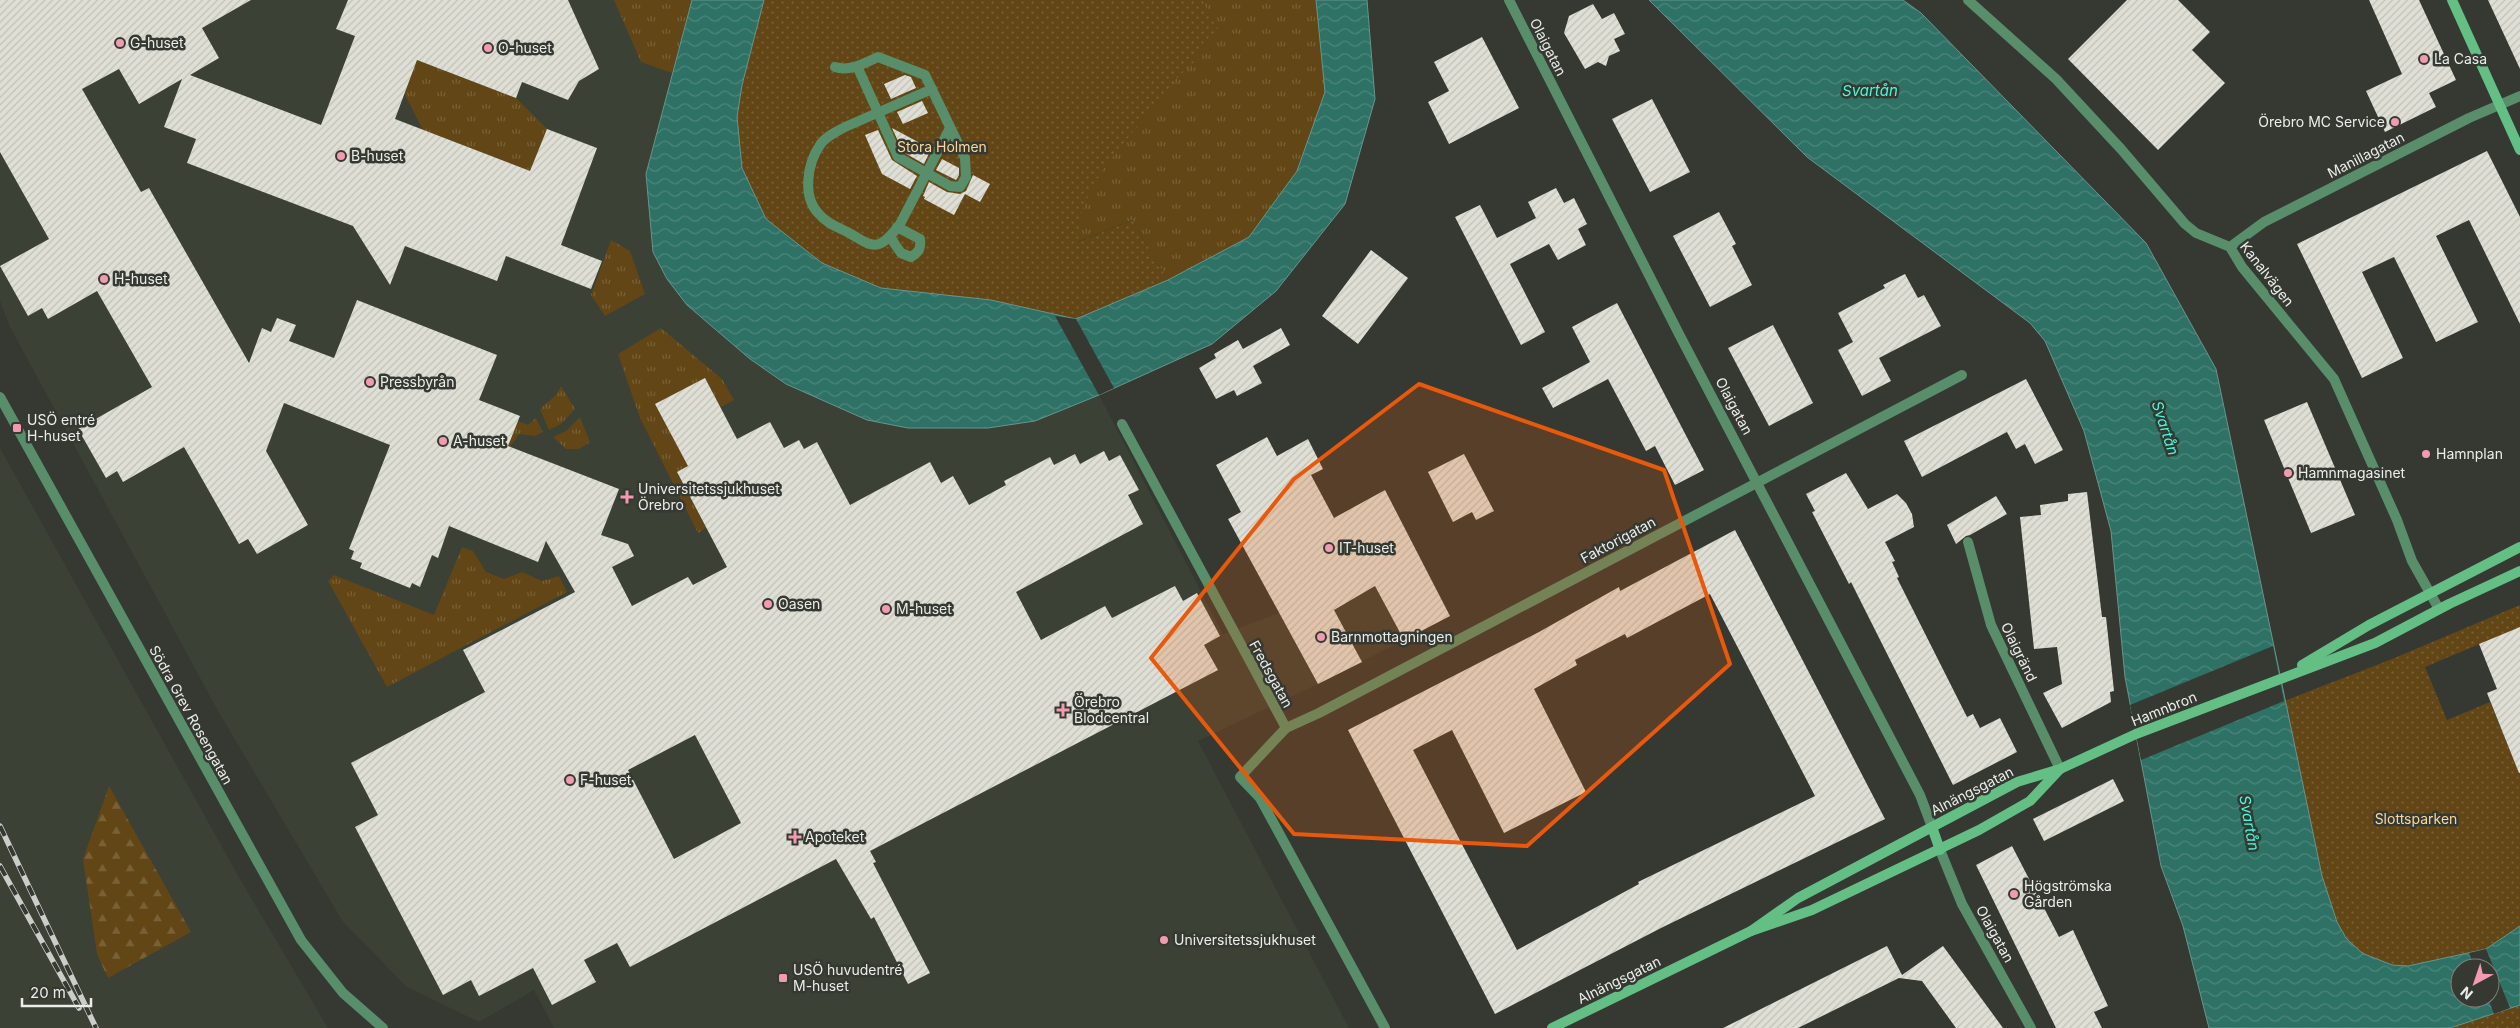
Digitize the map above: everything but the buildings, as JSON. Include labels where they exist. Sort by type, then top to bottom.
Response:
[{"type":"main road","points":[[2452,0],[2520,150]]},
{"type":"main road","name":"Hamnbron","points":[[2280,678],[2369,625],[2520,547]]},
{"type":"main road","name":"Hamnbron","points":[[2060,769],[2136,734],[2375,643],[2439,609],[2520,571]]},
{"type":"main road","name":"Alnängsgatan","points":[[1751,931],[1798,898],[2017,782],[2060,769]]},
{"type":"main road","name":"Alnängsgatan","points":[[1552,1028],[1751,931],[1812,910],[1940,850],[2030,800],[2060,769]]},
{"type":"main road","points":[[1932,827],[1940,850]]},
{"type":"street","name":"Olaigatan","points":[[1509,0],[1920,795],[1932,827]]},
{"type":"street","name":"Kanalvägen","points":[[1968,0],[2056,79],[2121,149],[2185,224],[2196,233],[2230,247],[2242,267],[2334,379],[2397,520],[2412,561],[2439,609]]},
{"type":"street","points":[[835,67],[842,69],[857,66],[878,57],[926,75],[965,158],[966,177],[960,187],[950,186],[925,174],[898,157],[857,66]]},
{"type":"street","points":[[932,89],[877,112],[831,135],[820,145],[808,179],[808,192],[811,203],[818,214],[828,222],[870,245],[880,244],[890,237],[897,227],[950,128]]},
{"type":"street","name":"Manillagatan","points":[[2230,247],[2264,222],[2499,104],[2520,96]]},
{"type":"street","points":[[890,237],[900,253],[911,257],[918,253],[921,246],[920,239],[897,227]]},
{"type":"street","name":"Faktorigatan","points":[[1286,728],[1319,713],[1758,484],[1962,375]]},
{"type":"street","name":"Södra Grev Rosengatan","points":[[0,397],[301,940],[343,993],[383,1028]]},
{"type":"street","name":"Fredsgatan","points":[[1122,424],[1286,728],[1240,777],[1260,798],[1385,1028]]},
{"type":"street","name":"Olaigränd","points":[[1968,542],[1990,625],[2060,769]]},
{"type":"street","name":"Olaigatan","points":[[1940,850],[1962,904],[2031,1028]]},
{"type":"highlighted area","points":[[1419,384],[1664,470],[1730,664],[1527,846],[1294,834],[1151,658],[1294,479]]},
{"type":"shaded area","name":"Universitetssjukhuset Örebro","points":[[0,0],[692,0],[646,174],[653,252],[667,279],[687,305],[750,359],[786,384],[908,428],[988,428],[1034,421],[1099,395],[1223,634],[1279,613],[1365,566],[1404,640],[1318,684],[1198,741],[1349,1028],[554,1028],[534,990],[479,1022],[407,987],[343,922],[218,711],[10,327],[0,301]]},
{"type":"shaded area","points":[[0,448],[240,879],[328,1028],[0,1028]]},
{"type":"green space","points":[[614,0],[692,0],[672,73],[641,62]]},
{"type":"green space","name":"Stora Holmen","points":[[764,0],[1202,0],[1218,29],[1199,47],[1194,62],[1174,81],[1170,91],[1110,160],[1087,200],[1080,221],[1078,242],[1132,220],[1168,280],[1076,319],[991,300],[881,288],[822,263],[766,219],[742,168],[737,117],[742,85]]},
{"type":"green space","points":[[1095,0],[1316,0],[1325,92],[1297,171],[1249,237],[1168,280],[1132,220],[1077,242],[1072,218]]},
{"type":"green space","points":[[417,60],[516,98],[547,129],[530,171],[423,130],[404,93]]},
{"type":"green space","points":[[611,240],[630,251],[645,294],[605,316],[591,295]]},
{"type":"green space","points":[[661,328],[722,379],[734,400],[720,407],[705,378],[688,466],[677,473],[706,528],[698,533],[640,418],[618,354]]},
{"type":"green space","points":[[561,386],[575,409],[561,424],[549,430],[540,409],[557,394]]},
{"type":"green space","points":[[580,417],[590,442],[579,449],[566,449],[553,437],[566,431]]},
{"type":"green space","points":[[536,418],[543,432],[535,436],[519,434],[510,447],[505,445],[518,421],[528,425]]},
{"type":"green space","points":[[462,547],[473,551],[486,572],[504,579],[522,572],[542,581],[559,576],[567,592],[387,687],[328,581],[334,575],[434,615]]},
{"type":"green space","name":"Slottsparken","points":[[2520,605],[2520,627],[2425,667],[2447,720],[2490,702],[2520,774],[2520,926],[2486,949],[2408,966],[2392,965],[2362,953],[2346,938],[2337,922],[2322,876],[2284,701],[2392,659]]},
{"type":"green space","points":[[109,786],[191,932],[108,978],[97,954],[83,859]]},
{"type":"green space","points":[[2520,1005],[2520,1028],[2450,1028]]},
{"type":"water","points":[[692,0],[764,0],[742,85],[737,117],[742,168],[766,219],[822,263],[881,288],[991,300],[1076,319],[1168,280],[1249,237],[1297,171],[1325,92],[1316,0],[1367,0],[1375,99],[1345,204],[1276,291],[1212,344],[1099,395],[1035,421],[988,428],[908,428],[867,420],[786,384],[750,359],[687,305],[667,279],[653,252],[646,174]]},
{"type":"water","name":"Svartån","points":[[1649,0],[1903,0],[1921,13],[2146,243],[2216,369],[2322,876],[2337,922],[2346,938],[2362,953],[2392,965],[2408,966],[2486,949],[2520,926],[2520,1005],[2450,1028],[2209,1028],[2183,926],[2161,866],[2125,677],[2111,531],[2084,431],[2045,341],[2030,323],[1807,157]]},
{"type":"pier","points":[[1055,316],[1076,319],[1114,388],[1099,395]]},
{"type":"pier","points":[[2273,646],[2284,701],[2141,760],[2130,705]]},
{"type":"pier","points":[[2486,949],[2490,958],[2471,958],[2469,953]]},
{"type":"pier","points":[[2500,983],[2510,1008],[2494,1014],[2492,1008],[2500,1008]]},
{"type":"railway","points":[[0,826],[96,1028]]},
{"type":"railway","points":[[0,866],[79,1008]]},
{"type":"place","name":"G-huset","points":[[120,43]]},
{"type":"place","name":"O-huset","points":[[488,48]]},
{"type":"place","name":"La Casa","points":[[2424,59]]},
{"type":"place","name":"Örebro MC Service","points":[[2395,122]]},
{"type":"place","name":"B-huset","points":[[341,156]]},
{"type":"place","name":"H-huset","points":[[104,279]]},
{"type":"place","name":"Pressbyrån","points":[[370,382]]},
{"type":"place","name":"USÖ entré H-huset","points":[[17,428]]},
{"type":"place","name":"A-huset","points":[[443,441]]},
{"type":"place","name":"Hamnplan","points":[[2426,454]]},
{"type":"place","name":"Hamnmagasinet","points":[[2288,473]]},
{"type":"place","name":"Universitetssjukhuset Örebro","points":[[627,497]]},
{"type":"place","name":"IT-huset","points":[[1329,548]]},
{"type":"place","name":"Oasen","points":[[768,604]]},
{"type":"place","name":"M-huset","points":[[886,609]]},
{"type":"place","name":"Barnmottagningen","points":[[1321,637]]},
{"type":"place","name":"Örebro Blodcentral","points":[[1063,710]]},
{"type":"place","name":"F-huset","points":[[570,780]]},
{"type":"place","name":"Apoteket","points":[[795,837]]},
{"type":"place","name":"Högströmska Gården","points":[[2014,894]]},
{"type":"place","name":"Universitetssjukhuset","points":[[1164,940]]},
{"type":"place","name":"USÖ huvudentré M-huset","points":[[783,978]]}]
